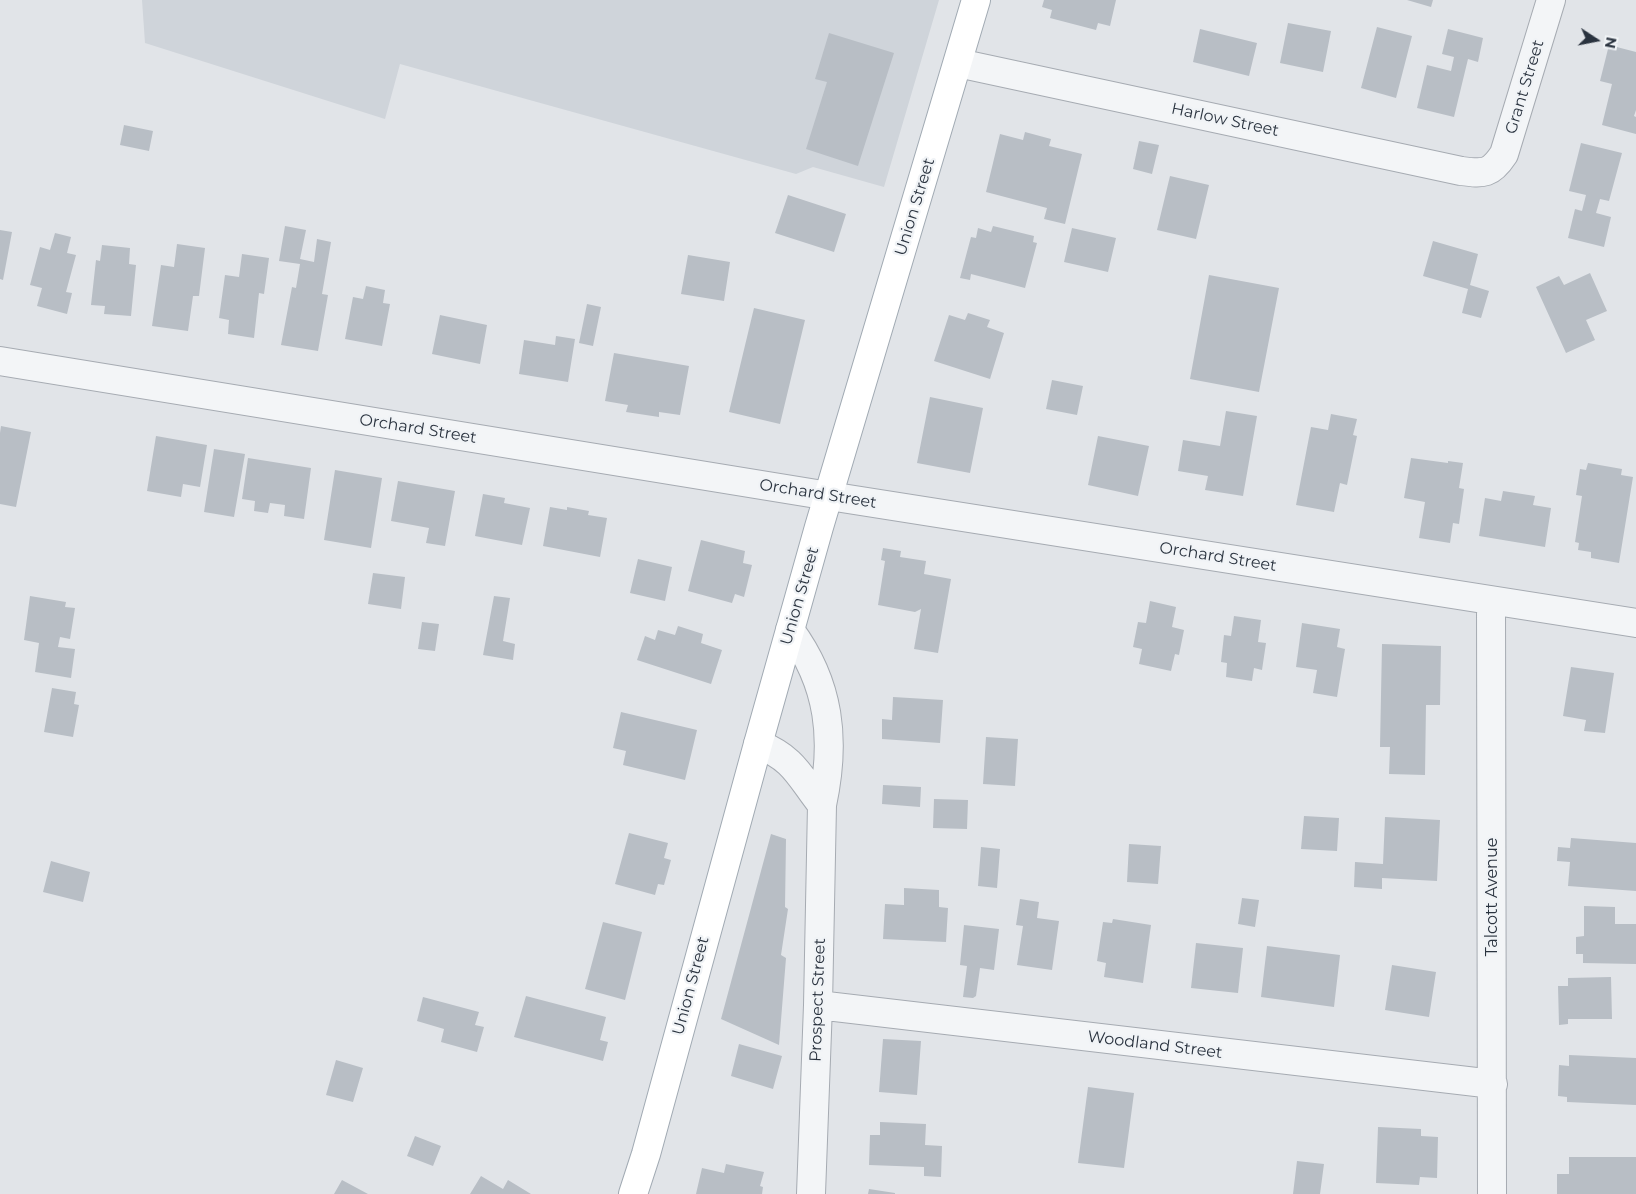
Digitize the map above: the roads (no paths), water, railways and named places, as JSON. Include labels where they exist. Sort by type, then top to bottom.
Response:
[{"type":"main road","name":"Union Street","points":[[633,1194],[646,1154],[828,496],[976,0]]},
{"type":"street","name":"Grant Street","points":[[1492,170],[1504,154],[1510,138],[1552,0]]},
{"type":"street","name":"Harlow Street","points":[[958,63],[1461,171],[1479,172],[1492,170]]},
{"type":"street","name":"Orchard Street","points":[[0,361],[828,496],[1636,623]]},
{"type":"street","name":"Talcott Avenue","points":[[1491,600],[1492,1194]]},
{"type":"street","name":"Prospect Street","points":[[790,630],[812,664],[824,699],[829,758],[828,780],[822,805],[818,1005],[811,1194]]},
{"type":"street","points":[[758,744],[788,760],[822,805]]},
{"type":"street","name":"Woodland Street","points":[[818,1005],[1493,1084]]}]
